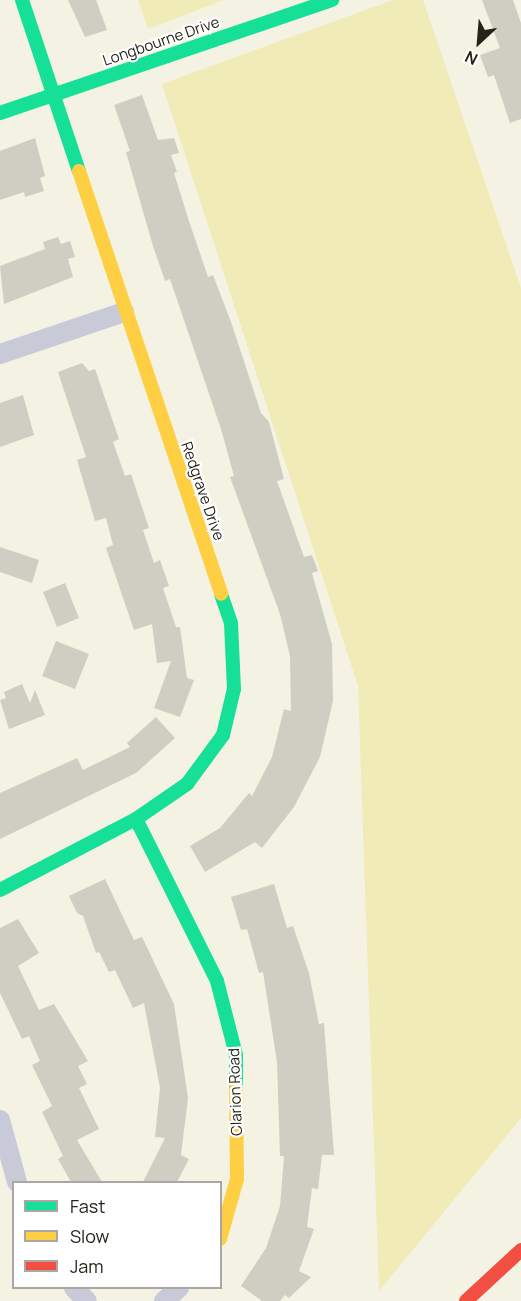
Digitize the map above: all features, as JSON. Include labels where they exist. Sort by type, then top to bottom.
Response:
[{"type":"main road","name":"Redgrave Drive","points":[[0,890],[136,819],[187,784],[223,735],[234,689],[231,623],[124,312],[56,95],[22,0]]},
{"type":"main road","name":"Longbourne Drive","points":[[0,112],[332,0]]},
{"type":"main road","name":"Clarion Road","points":[[136,819],[217,981],[229,1017],[236,1055],[237,1179],[222,1232]]},
{"type":"main road","points":[[466,1301],[521,1250]]},
{"type":"street","points":[[0,354],[124,312]]},
{"type":"street","points":[[0,1119],[17,1181]]},
{"type":"street","points":[[76,1289],[87,1301]]},
{"type":"street","points":[[164,1301],[177,1289]]},
{"type":"shaded area","points":[[138,0],[224,0],[148,29]]},
{"type":"shaded area","points":[[393,0],[423,0],[521,288],[521,1118],[379,1291],[358,686],[162,84]]},
{"type":"building","points":[[68,0],[96,0],[107,30],[85,37]]},
{"type":"building","points":[[482,0],[513,0],[521,23],[521,119],[510,123],[494,75],[488,77],[480,55],[500,48]]},
{"type":"building","points":[[142,95],[158,140],[174,138],[179,153],[171,155],[177,172],[174,173],[208,277],[213,275],[261,413],[269,422],[284,479],[277,481],[304,557],[312,555],[318,571],[312,573],[332,644],[333,701],[320,757],[294,807],[262,848],[255,842],[205,872],[190,846],[220,828],[249,793],[252,796],[272,757],[284,709],[291,711],[290,656],[280,614],[230,477],[234,476],[221,429],[170,279],[165,281],[126,152],[130,151],[114,105]]},
{"type":"building","points":[[35,138],[45,176],[40,178],[44,191],[25,197],[24,192],[0,200],[0,151]]},
{"type":"building","points":[[58,237],[61,244],[70,241],[75,257],[68,259],[73,277],[4,304],[0,266],[45,249],[43,242]]},
{"type":"building","points":[[82,363],[89,371],[95,369],[119,439],[113,442],[125,476],[131,474],[149,528],[143,530],[154,563],[160,560],[169,586],[163,588],[176,627],[180,627],[187,678],[194,680],[180,717],[154,708],[171,661],[157,663],[152,624],[134,630],[106,548],[113,545],[106,518],[95,521],[77,460],[86,457],[58,372]]},
{"type":"building","points":[[23,395],[34,435],[0,447],[0,403]]},
{"type":"building","points":[[0,547],[39,560],[32,583],[0,572]]},
{"type":"building","points":[[65,583],[79,618],[57,627],[43,592]]},
{"type":"building","points":[[56,641],[89,654],[75,689],[42,676]]},
{"type":"building","points":[[22,684],[30,703],[35,690],[45,715],[9,729],[0,700],[6,698],[4,692]]},
{"type":"building","points":[[156,717],[175,738],[136,773],[0,839],[0,793],[77,758],[83,770],[130,747],[127,743]]},
{"type":"building","points":[[105,879],[134,940],[142,937],[174,1004],[188,1098],[181,1155],[189,1159],[178,1181],[144,1181],[165,1138],[155,1137],[160,1088],[144,1003],[133,1008],[115,970],[109,972],[99,952],[96,953],[83,916],[77,913],[69,896]]},
{"type":"building","points":[[274,884],[287,928],[293,926],[309,973],[319,1024],[324,1023],[334,1155],[322,1155],[318,1189],[312,1188],[307,1227],[314,1229],[299,1271],[311,1277],[289,1298],[285,1295],[280,1301],[262,1301],[241,1286],[266,1248],[280,1206],[284,1156],[280,1156],[277,1062],[263,972],[259,973],[247,929],[241,930],[231,897]]},
{"type":"building","points":[[18,919],[39,953],[18,966],[39,1010],[54,1004],[88,1061],[78,1066],[87,1084],[79,1088],[99,1129],[77,1140],[101,1181],[70,1181],[58,1159],[63,1156],[42,1112],[52,1106],[32,1065],[40,1061],[29,1036],[22,1039],[0,993],[0,928]]},
{"type":"traffic: fast","points":[[22,0],[79,171]]},
{"type":"traffic: fast","points":[[0,113],[332,0]]},
{"type":"traffic: fast","points":[[0,890],[136,819],[187,784],[223,735],[234,689],[231,623],[221,594]]},
{"type":"traffic: fast","points":[[136,819],[217,981],[236,1055],[236,1088]]},
{"type":"traffic: slow","points":[[79,171],[221,594]]},
{"type":"traffic: slow","points":[[222,1232],[237,1179],[236,1088]]},
{"type":"traffic: jam","points":[[466,1301],[521,1250]]}]
